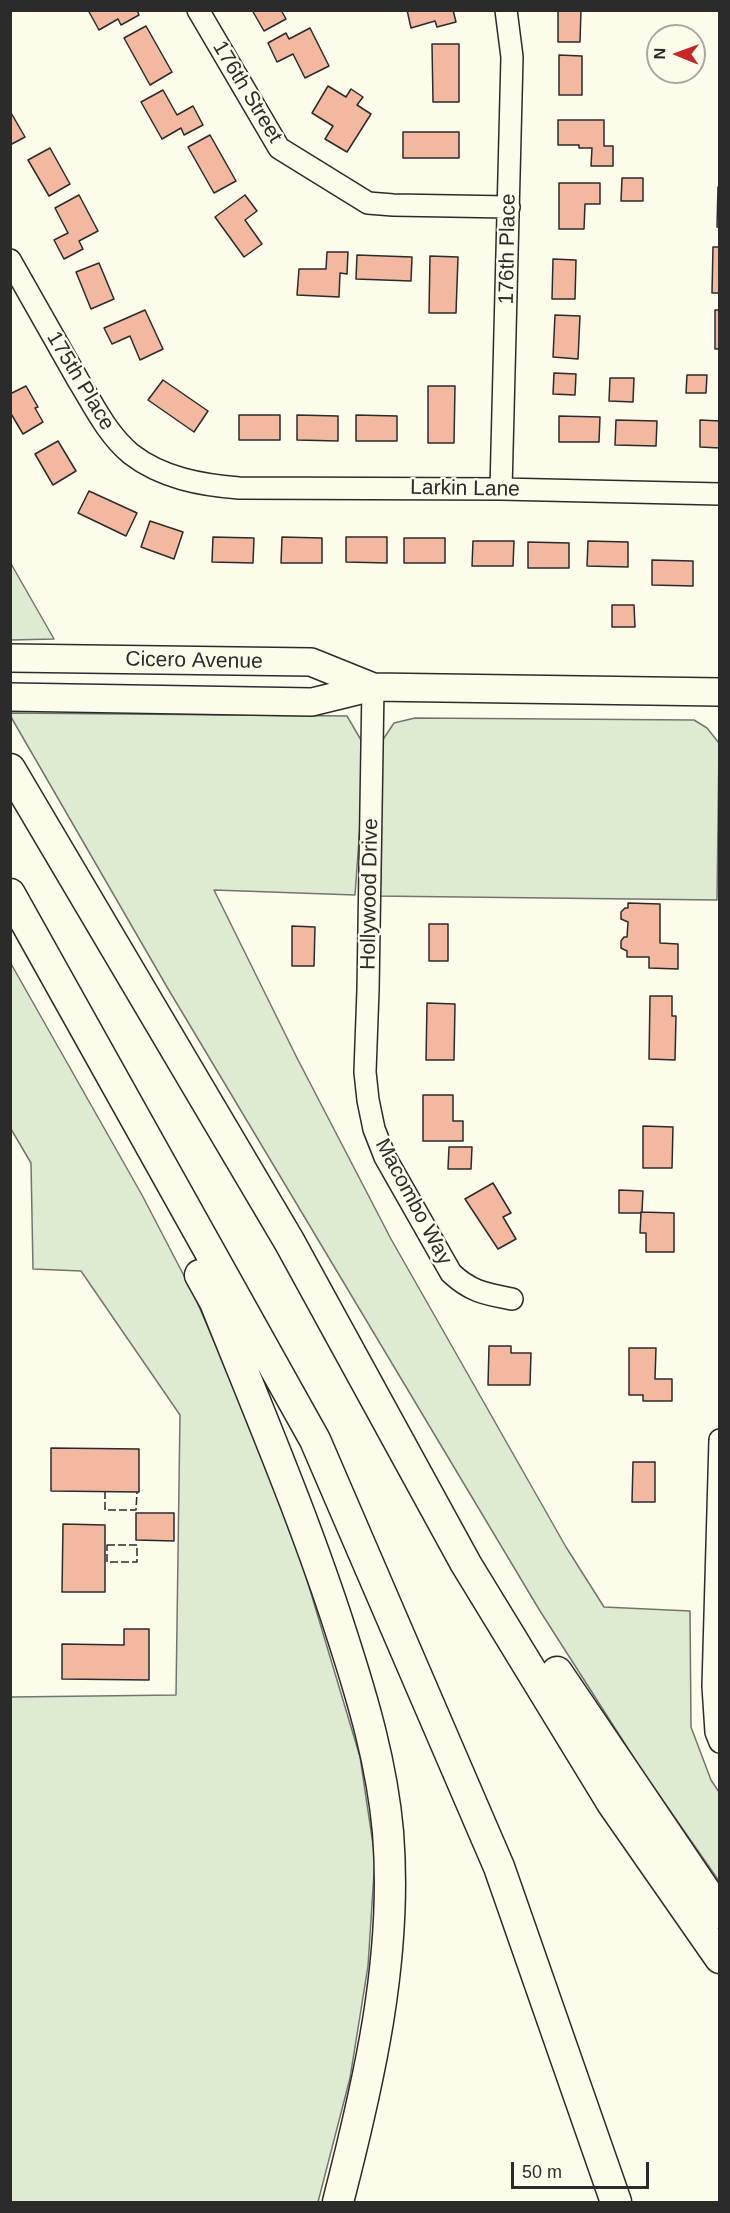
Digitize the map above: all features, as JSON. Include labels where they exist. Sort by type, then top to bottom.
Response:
[{"type":"highway","points":[[10,769],[289,1241],[466,1563],[612,1803],[720,1958]]},
{"type":"highway","points":[[10,894],[315,1440],[499,1867],[616,2202]]},
{"type":"highway","points":[[51,968],[153,1188],[215,1302],[310,1543],[369,1718],[381,1777],[388,1833],[388,1950],[377,2029],[360,2115],[338,2202]]},
{"type":"highway","points":[[466,1563],[517,1606],[573,1699],[720,1913]]},
{"type":"main road","name":"Cicero Avenue","points":[[10,658],[311,662],[373,687]]},
{"type":"main road","name":"Cicero Avenue","points":[[10,697],[312,702],[373,687],[720,692]]},
{"type":"street","name":"176th Street","points":[[198,10],[279,148],[368,203],[509,207]]},
{"type":"street","name":"176th Place","points":[[501,489],[512,57],[506,10]]},
{"type":"street","name":"175th Place","points":[[10,260],[116,440],[133,455],[154,468],[178,478],[210,486]]},
{"type":"street","name":"Larkin Lane","points":[[210,486],[501,489],[720,495]]},
{"type":"street","name":"Hollywood Drive","points":[[368,1100],[365,1072],[373,687]]},
{"type":"street","name":"Macombo Way","points":[[368,1100],[374,1129],[385,1157],[451,1273],[467,1287],[482,1293],[512,1299]]},
{"type":"street","points":[[720,1440],[713,1686],[716,1732],[720,1742]]},
{"type":"green space","points":[[10,562],[54,639],[11,640]]},
{"type":"green space","points":[[10,713],[347,716],[361,740],[363,784],[355,895],[214,890],[296,1056],[391,1239],[566,1547],[604,1607],[690,1611],[691,1727],[711,1780],[719,1792],[719,1881],[643,1772],[540,1611],[167,987]]},
{"type":"green space","points":[[415,718],[694,720],[707,728],[719,743],[717,900],[376,896],[382,741],[394,723]]},
{"type":"green space","points":[[10,962],[142,1195],[194,1295],[299,1553],[360,1757],[375,1858],[368,1966],[350,2078],[318,2202],[11,2202],[11,1697],[176,1695],[180,1415],[81,1271],[33,1269],[31,1163],[11,1129]]},
{"type":"building","points":[[88,10],[137,10],[139,15],[121,25],[118,19],[99,30]]},
{"type":"building","points":[[252,10],[281,10],[286,19],[264,31]]},
{"type":"building","points":[[407,10],[453,10],[456,22],[437,27],[435,21],[411,28]]},
{"type":"building","points":[[558,10],[581,10],[580,42],[558,42]]},
{"type":"building","points":[[146,26],[172,72],[150,85],[124,38]]},
{"type":"building","points":[[310,28],[329,66],[305,78],[293,54],[277,62],[268,43],[286,33],[289,39]]},
{"type":"building","points":[[432,44],[459,44],[459,102],[433,102]]},
{"type":"building","points":[[559,55],[582,56],[582,95],[559,95]]},
{"type":"building","points":[[328,86],[346,97],[351,89],[363,97],[357,105],[371,114],[347,152],[325,139],[333,126],[312,113]]},
{"type":"building","points":[[163,90],[177,115],[193,106],[203,125],[184,135],[181,128],[162,139],[141,102]]},
{"type":"building","points":[[10,111],[25,137],[10,145]]},
{"type":"building","points":[[558,120],[604,120],[604,146],[613,146],[613,166],[591,166],[592,148],[579,148],[579,145],[558,145]]},
{"type":"building","points":[[403,132],[459,132],[459,158],[403,158]]},
{"type":"building","points":[[210,135],[236,181],[214,193],[188,147]]},
{"type":"building","points":[[50,148],[70,184],[49,196],[28,160]]},
{"type":"building","points":[[622,178],[643,178],[643,201],[621,201]]},
{"type":"building","points":[[559,183],[600,183],[600,204],[585,204],[584,229],[559,229]]},
{"type":"building","points":[[718,187],[720,187],[720,227],[717,227]]},
{"type":"building","points":[[79,195],[98,231],[79,241],[83,249],[64,259],[54,240],[68,233],[55,208]]},
{"type":"building","points":[[245,195],[257,211],[245,220],[262,244],[244,257],[215,217]]},
{"type":"building","points":[[713,247],[720,247],[720,293],[712,293]]},
{"type":"building","points":[[327,252],[348,252],[347,274],[340,273],[339,297],[297,295],[299,269],[326,269]]},
{"type":"building","points":[[357,255],[412,257],[411,281],[356,279]]},
{"type":"building","points":[[430,256],[458,257],[456,313],[429,313]]},
{"type":"building","points":[[553,259],[576,260],[575,299],[552,299]]},
{"type":"building","points":[[99,263],[114,299],[91,309],[76,272]]},
{"type":"building","points":[[145,310],[163,349],[140,360],[130,336],[112,344],[104,328]]},
{"type":"building","points":[[715,310],[720,310],[720,349],[715,349]]},
{"type":"building","points":[[555,315],[580,316],[578,359],[553,357]]},
{"type":"building","points":[[554,373],[576,374],[575,395],[553,394]]},
{"type":"building","points":[[687,375],[707,375],[706,393],[686,393]]},
{"type":"building","points":[[610,378],[634,378],[633,402],[609,401]]},
{"type":"building","points":[[163,380],[208,411],[194,432],[148,400]]},
{"type":"building","points":[[26,386],[38,407],[35,408],[43,422],[23,434],[10,412],[10,394]]},
{"type":"building","points":[[428,386],[455,386],[454,443],[428,443]]},
{"type":"building","points":[[239,415],[280,415],[280,440],[239,440]]},
{"type":"building","points":[[297,415],[338,416],[338,441],[297,440]]},
{"type":"building","points":[[356,415],[397,416],[397,441],[356,441]]},
{"type":"building","points":[[559,416],[600,417],[599,442],[559,442]]},
{"type":"building","points":[[616,420],[657,421],[656,446],[615,445]]},
{"type":"building","points":[[700,420],[720,421],[720,448],[700,447]]},
{"type":"building","points":[[58,441],[76,471],[53,485],[35,454]]},
{"type":"building","points":[[89,491],[137,513],[126,536],[78,513]]},
{"type":"building","points":[[150,521],[183,532],[174,559],[141,547]]},
{"type":"building","points":[[213,537],[254,538],[253,563],[212,562]]},
{"type":"building","points":[[282,537],[322,538],[322,563],[281,563]]},
{"type":"building","points":[[346,537],[387,537],[387,563],[346,562]]},
{"type":"building","points":[[404,538],[445,538],[445,563],[404,563]]},
{"type":"building","points":[[473,541],[514,541],[513,566],[472,566]]},
{"type":"building","points":[[588,541],[628,542],[628,567],[587,566]]},
{"type":"building","points":[[528,542],[569,543],[569,568],[528,568]]},
{"type":"building","points":[[652,560],[693,561],[693,586],[652,585]]},
{"type":"building","points":[[612,605],[634,605],[635,627],[612,627]]},
{"type":"building","points":[[628,903],[660,904],[660,943],[678,944],[678,969],[649,968],[649,957],[627,957],[627,951],[621,948],[621,941],[627,937],[628,922],[621,919],[621,912],[628,908]]},
{"type":"building","points":[[429,924],[448,924],[448,961],[429,961]]},
{"type":"building","points":[[292,926],[315,927],[314,966],[292,966]]},
{"type":"building","points":[[650,996],[672,996],[672,1016],[676,1016],[675,1060],[649,1059]]},
{"type":"building","points":[[427,1003],[455,1004],[454,1060],[426,1060]]},
{"type":"building","points":[[423,1095],[453,1095],[453,1121],[463,1121],[463,1141],[423,1141]]},
{"type":"building","points":[[643,1126],[673,1127],[672,1168],[643,1168]]},
{"type":"building","points":[[449,1147],[472,1147],[471,1169],[448,1169]]},
{"type":"building","points":[[493,1183],[511,1213],[503,1217],[516,1239],[498,1249],[465,1199]]},
{"type":"building","points":[[619,1190],[643,1191],[640,1213],[619,1213]]},
{"type":"building","points":[[641,1212],[674,1213],[674,1252],[646,1252],[646,1233],[640,1233]]},
{"type":"building","points":[[489,1346],[511,1346],[511,1353],[531,1353],[530,1385],[488,1385]]},
{"type":"building","points":[[629,1348],[656,1348],[655,1379],[672,1379],[672,1401],[643,1401],[643,1395],[629,1395]]},
{"type":"building","points":[[51,1448],[139,1449],[139,1492],[51,1491]]},
{"type":"building","points":[[633,1462],[655,1462],[655,1502],[632,1502]]},
{"type":"building","points":[[136,1513],[174,1513],[174,1541],[136,1540]]},
{"type":"building","points":[[63,1524],[105,1525],[105,1592],[62,1592]]},
{"type":"building","points":[[124,1629],[149,1629],[149,1680],[62,1679],[62,1644],[124,1645]]},
{"type":"fence","points":[[105,1491],[105,1510],[136,1510],[137,1492]]},
{"type":"fence","points":[[107,1545],[137,1545],[137,1562],[107,1562],[107,1545]]}]
